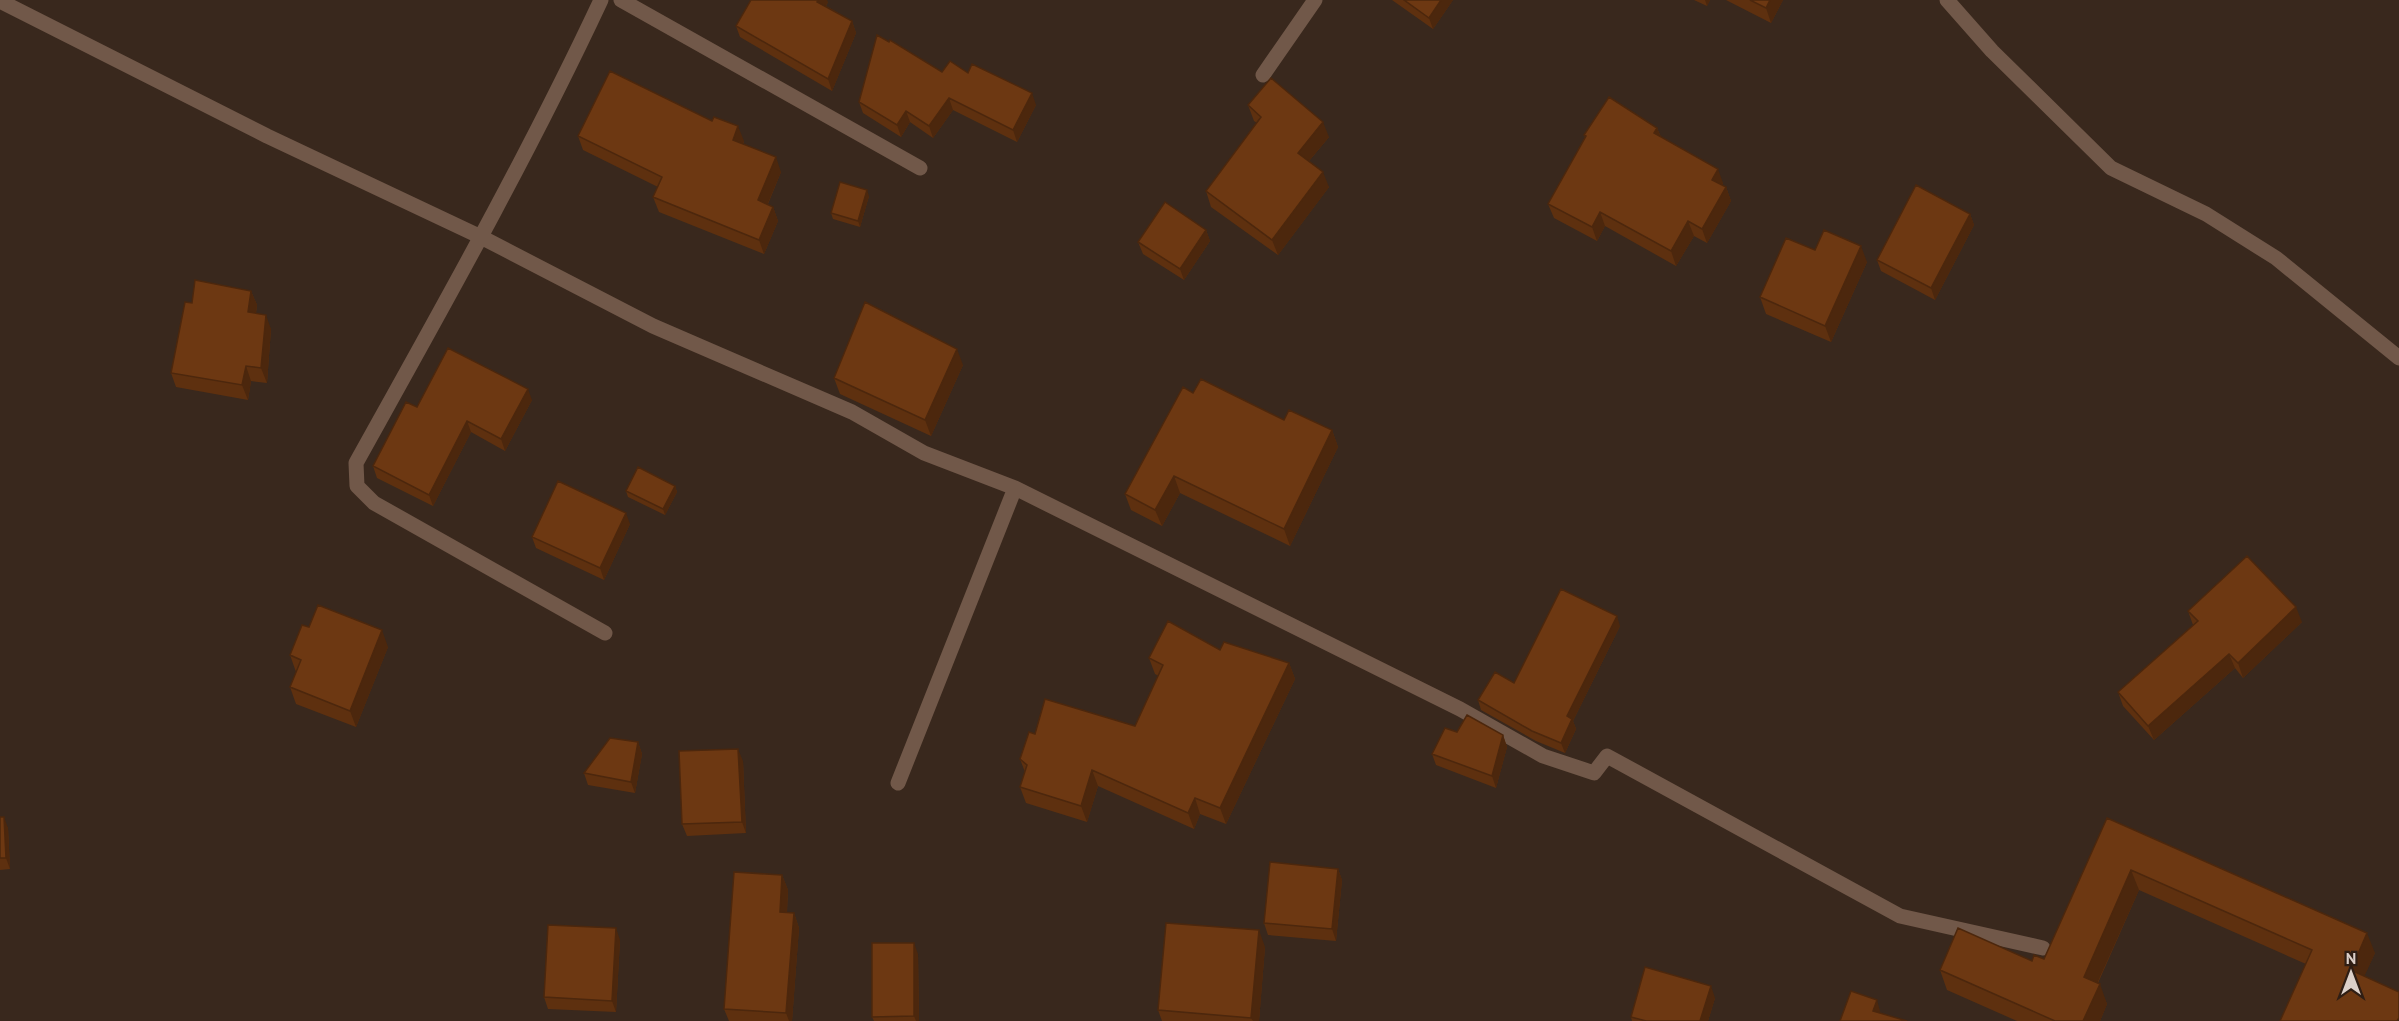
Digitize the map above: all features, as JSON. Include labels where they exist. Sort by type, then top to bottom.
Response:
[{"type":"street","points":[[602,0],[482,237],[356,463],[357,486],[374,503],[605,633]]},
{"type":"street","points":[[621,0],[920,168]]},
{"type":"street","points":[[1263,75],[1315,0]]},
{"type":"street","points":[[1947,0],[1992,51],[2111,168],[2206,214],[2276,258],[2399,358]]},
{"type":"street","points":[[0,1],[267,136],[482,237],[653,326],[852,412],[924,453],[1015,488],[1460,709],[1543,756],[1594,772],[1607,756],[1900,916],[2043,948]]},
{"type":"street","points":[[898,783],[1015,488]]},
{"type":"building","points":[[751,0],[818,0],[817,2],[852,21],[828,79],[736,26]]},
{"type":"building","points":[[1404,0],[1441,0],[1429,18]]},
{"type":"building","points":[[1750,0],[1770,0],[1766,8]]},
{"type":"building","points":[[877,35],[889,42],[890,40],[942,72],[950,61],[968,73],[972,64],[1032,93],[1013,130],[949,98],[929,126],[906,111],[897,125],[859,102]]},
{"type":"building","points":[[610,71],[712,121],[714,117],[738,126],[733,140],[776,157],[758,200],[773,207],[759,240],[653,197],[662,177],[578,136]]},
{"type":"building","points":[[1271,78],[1323,122],[1298,153],[1323,172],[1272,240],[1206,191],[1261,117],[1248,105]]},
{"type":"building","points":[[1609,97],[1657,128],[1654,133],[1718,169],[1712,180],[1726,187],[1702,229],[1688,221],[1671,251],[1600,212],[1592,227],[1548,204],[1586,136],[1584,135]]},
{"type":"building","points":[[840,182],[867,190],[858,221],[831,213]]},
{"type":"building","points":[[1916,185],[1970,214],[1931,288],[1877,260]]},
{"type":"building","points":[[1165,202],[1206,230],[1180,269],[1138,242]]},
{"type":"building","points":[[1824,230],[1861,246],[1825,326],[1760,297],[1786,238],[1815,250]]},
{"type":"building","points":[[195,280],[251,291],[248,312],[266,315],[261,368],[246,366],[242,385],[171,373],[185,302],[192,303]]},
{"type":"building","points":[[865,302],[957,349],[925,420],[834,378]]},
{"type":"building","points":[[448,348],[528,389],[501,439],[467,421],[429,495],[373,466],[406,402],[417,407]]},
{"type":"building","points":[[1201,379],[1284,420],[1289,410],[1332,430],[1284,529],[1174,476],[1155,510],[1125,494],[1183,387],[1193,393]]},
{"type":"building","points":[[638,467],[675,486],[663,509],[626,491]]},
{"type":"building","points":[[558,481],[626,513],[600,568],[532,537]]},
{"type":"building","points":[[2247,556],[2296,607],[2238,663],[2229,654],[2148,726],[2118,692],[2198,621],[2188,611]]},
{"type":"building","points":[[1561,589],[1617,616],[1567,716],[1572,719],[1561,743],[1532,731],[1478,700],[1495,672],[1514,683]]},
{"type":"building","points":[[318,605],[382,630],[350,711],[290,687],[301,660],[290,655],[302,625],[309,627]]},
{"type":"building","points":[[1168,621],[1220,650],[1224,642],[1289,663],[1220,808],[1195,798],[1188,813],[1092,770],[1081,806],[1020,787],[1027,765],[1020,759],[1029,732],[1035,734],[1045,699],[1135,726],[1163,665],[1149,658]]},
{"type":"building","points":[[1467,715],[1503,735],[1492,776],[1432,754],[1445,728],[1457,732]]},
{"type":"building","points":[[610,738],[638,742],[631,782],[584,773]]},
{"type":"building","points":[[738,749],[742,822],[682,824],[679,751]]},
{"type":"building","points":[[0,817],[4,817],[6,858],[0,858]]},
{"type":"building","points":[[2107,818],[2367,933],[2351,970],[2399,992],[2397,1021],[2280,1021],[2312,950],[2131,870],[2084,977],[2100,984],[2083,1021],[2055,1021],[1940,970],[1958,928],[2032,961],[2034,955],[2044,959]]},
{"type":"building","points":[[1270,862],[1338,869],[1332,929],[1264,923]]},
{"type":"building","points":[[734,872],[782,875],[780,912],[794,913],[786,1013],[724,1009]]},
{"type":"building","points":[[1166,923],[1259,930],[1251,1018],[1158,1010]]},
{"type":"building","points":[[548,925],[616,928],[612,1001],[544,997]]},
{"type":"building","points":[[872,943],[914,943],[914,1016],[872,1017]]},
{"type":"building","points":[[1645,967],[1711,986],[1700,1021],[1646,1021],[1631,1017]]},
{"type":"building","points":[[1851,991],[1877,1000],[1873,1011],[1907,1021],[1840,1021]]}]
